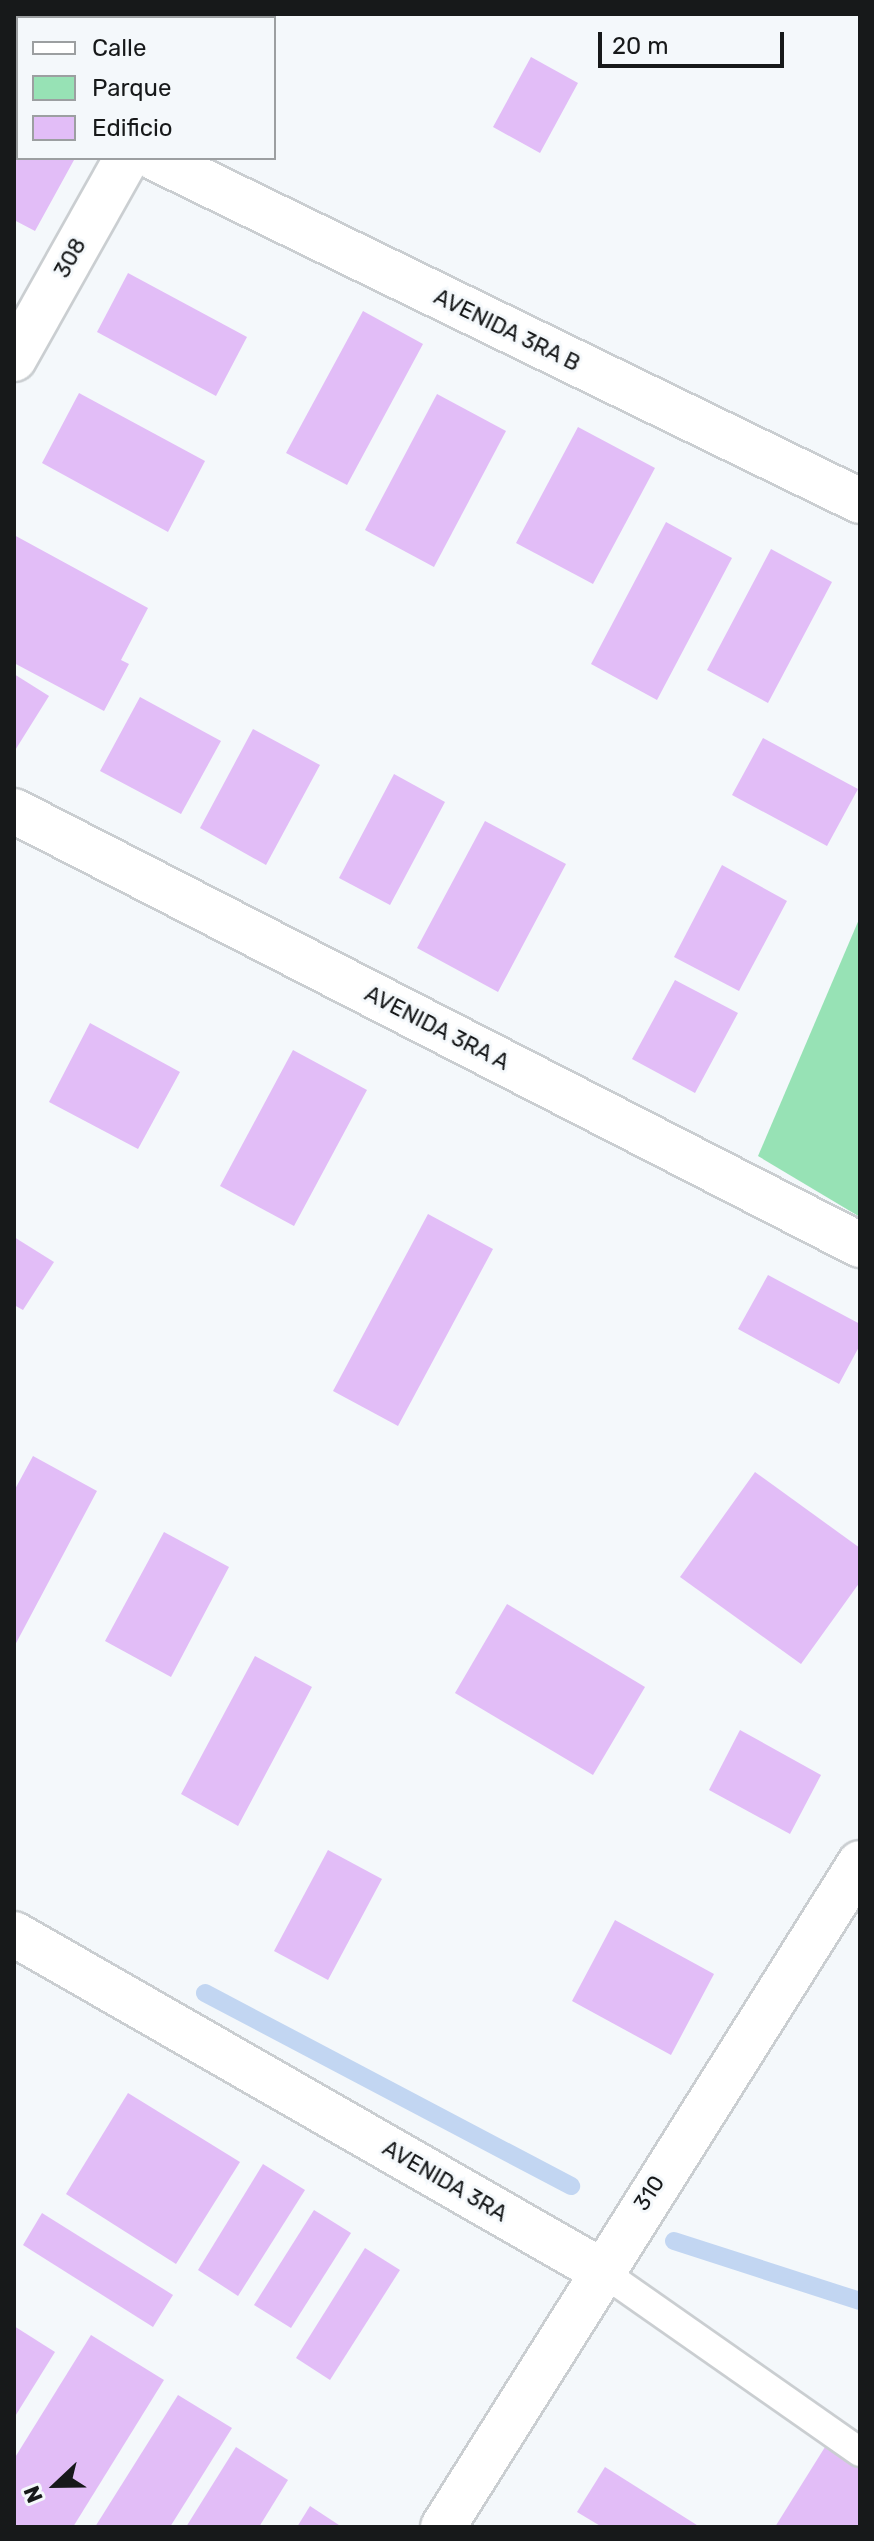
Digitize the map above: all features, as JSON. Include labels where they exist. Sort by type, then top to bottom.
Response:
[{"type":"street","name":"308","points":[[14,359],[126,160]]},
{"type":"street","name":"AVENIDA 3RA B","points":[[159,160],[860,501]]},
{"type":"street","name":"AVENIDA 3RA A","points":[[14,811],[860,1245]]},
{"type":"street","name":"310","points":[[443,2527],[600,2270],[860,1863]]},
{"type":"street","name":"AVENIDA 3RA","points":[[14,1934],[600,2270]]},
{"type":"lane","name":"AVENIDA 3RA","points":[[600,2270],[860,2452]]},
{"type":"green space","points":[[860,917],[860,1217],[758,1156]]},
{"type":"building","points":[[86,14],[137,14],[136,16]]},
{"type":"building","points":[[531,57],[578,83],[540,153],[493,127]]},
{"type":"building","points":[[14,127],[16,160],[74,160],[35,231],[14,220]]},
{"type":"building","points":[[128,273],[247,337],[216,396],[97,332]]},
{"type":"building","points":[[363,311],[423,344],[347,485],[286,453]]},
{"type":"building","points":[[79,393],[205,461],[168,532],[42,463]]},
{"type":"building","points":[[437,394],[506,431],[434,567],[365,530]]},
{"type":"building","points":[[578,427],[655,468],[593,584],[516,543]]},
{"type":"building","points":[[666,522],[732,558],[657,700],[591,664]]},
{"type":"building","points":[[14,535],[148,608],[121,660],[129,664],[104,711],[14,663]]},
{"type":"building","points":[[771,549],[832,582],[768,703],[707,670]]},
{"type":"building","points":[[14,674],[49,696],[14,752]]},
{"type":"building","points":[[140,697],[221,741],[181,814],[100,771]]},
{"type":"building","points":[[253,729],[320,765],[266,865],[200,828]]},
{"type":"building","points":[[763,738],[858,789],[827,846],[732,795]]},
{"type":"building","points":[[394,774],[445,802],[390,905],[339,878]]},
{"type":"building","points":[[485,821],[566,864],[498,992],[417,948]]},
{"type":"building","points":[[722,865],[787,901],[739,991],[674,957]]},
{"type":"building","points":[[675,980],[738,1013],[695,1093],[632,1059]]},
{"type":"building","points":[[90,1023],[180,1072],[138,1149],[49,1102]]},
{"type":"building","points":[[293,1050],[367,1090],[294,1226],[220,1186]]},
{"type":"building","points":[[428,1214],[493,1249],[398,1426],[333,1391]]},
{"type":"building","points":[[14,1237],[54,1262],[23,1310],[14,1305]]},
{"type":"building","points":[[768,1275],[860,1324],[860,1345],[839,1384],[738,1329]]},
{"type":"building","points":[[33,1456],[97,1491],[14,1647],[14,1491]]},
{"type":"building","points":[[755,1472],[860,1548],[860,1582],[801,1664],[680,1577]]},
{"type":"building","points":[[164,1532],[229,1567],[171,1677],[105,1641]]},
{"type":"building","points":[[507,1604],[645,1687],[593,1775],[455,1693]]},
{"type":"building","points":[[255,1656],[312,1687],[238,1826],[181,1794]]},
{"type":"building","points":[[740,1730],[821,1775],[790,1834],[709,1790]]},
{"type":"building","points":[[328,1850],[382,1879],[328,1980],[274,1951]]},
{"type":"building","points":[[615,1920],[714,1974],[671,2055],[572,2001]]},
{"type":"building","points":[[128,2093],[240,2162],[176,2264],[66,2194]]},
{"type":"building","points":[[263,2164],[305,2190],[238,2296],[198,2270]]},
{"type":"building","points":[[314,2210],[351,2233],[291,2328],[254,2305]]},
{"type":"building","points":[[42,2213],[173,2295],[153,2327],[23,2245]]},
{"type":"building","points":[[365,2248],[400,2270],[330,2380],[296,2358]]},
{"type":"building","points":[[14,2326],[55,2352],[14,2418]]},
{"type":"building","points":[[91,2335],[164,2380],[73,2527],[14,2527],[14,2459]]},
{"type":"building","points":[[178,2395],[232,2428],[170,2527],[95,2527]]},
{"type":"building","points":[[830,2439],[860,2458],[860,2527],[775,2527]]},
{"type":"building","points":[[236,2447],[288,2480],[259,2527],[186,2527]]},
{"type":"building","points":[[605,2467],[700,2527],[602,2527],[577,2512]]},
{"type":"building","points":[[310,2506],[342,2527],[297,2527]]},
{"type":"waterway","points":[[205,1993],[571,2186]]},
{"type":"waterway","points":[[674,2241],[860,2301]]}]
